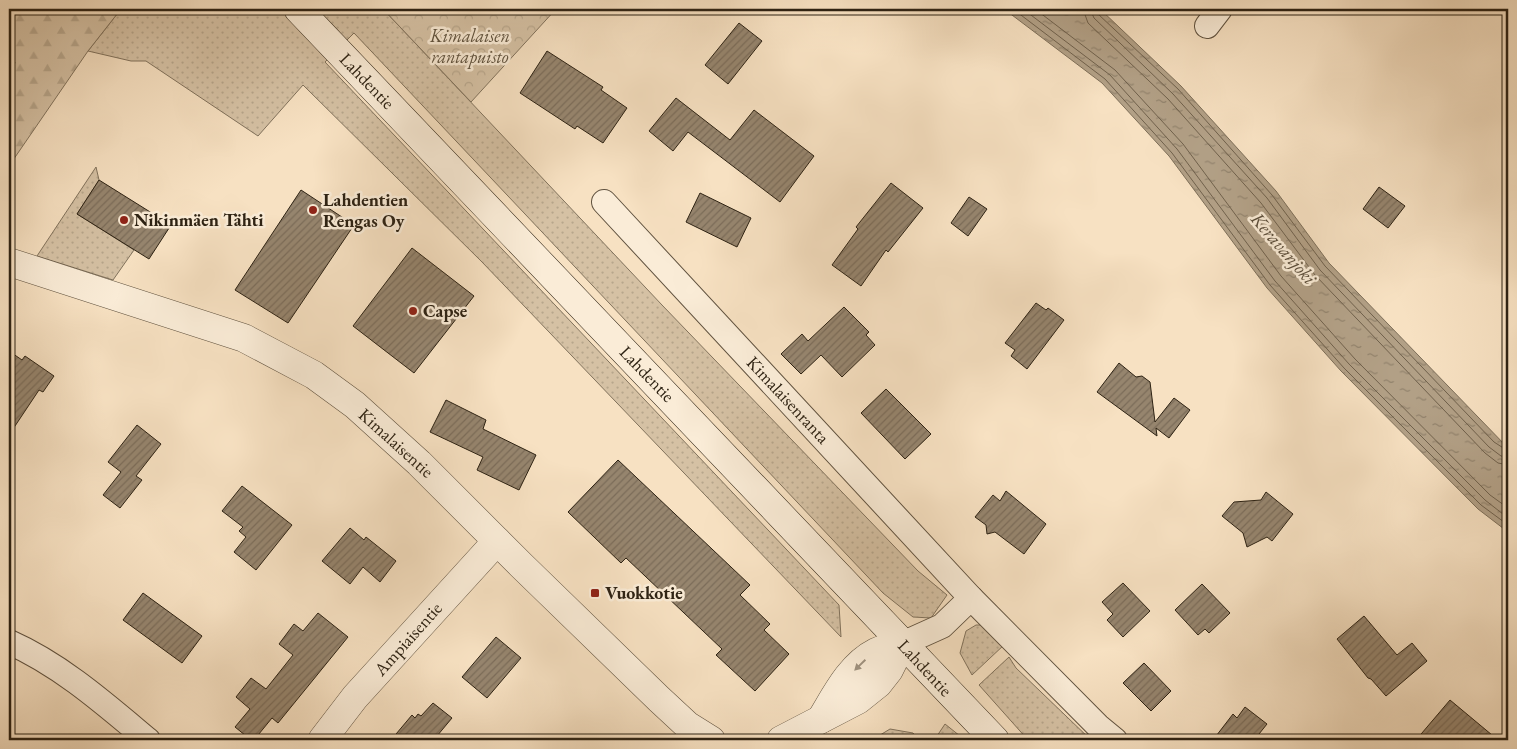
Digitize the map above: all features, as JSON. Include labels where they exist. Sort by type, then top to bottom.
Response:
[{"type":"street","name":"Lahdentie","points":[[298,9],[995,740]]},
{"type":"street","name":"Kimalaisenranta","points":[[604,202],[971,598],[1098,726],[1115,740]]},
{"type":"street","name":"Kimalaisentie","points":[[9,262],[244,338],[314,375],[355,405],[419,462],[659,699],[687,725],[711,740]]},
{"type":"street","name":"Ampiaisentie","points":[[322,740],[355,697],[497,541]]},
{"type":"street","points":[[781,740],[858,700],[878,684],[889,670],[902,644],[942,626],[971,598]]},
{"type":"street","points":[[9,642],[36,654],[100,700],[148,740]]},
{"type":"green space","points":[[9,9],[121,9],[88,51],[9,166],[9,86],[15,62],[9,56]]},
{"type":"green space","points":[[121,9],[383,9],[662,305],[918,571],[947,595],[931,618],[913,617],[883,593],[354,33],[325,62],[839,605],[841,637],[482,262],[303,85],[258,136],[146,61],[131,61],[88,51]]},
{"type":"green space","name":"Kimalaisen rantapuisto","points":[[383,9],[556,9],[471,102]]},
{"type":"green space","points":[[96,167],[99,180],[77,214],[134,250],[113,280],[37,256]]},
{"type":"green space","points":[[976,625],[987,625],[1005,644],[972,675],[960,653],[966,631]]},
{"type":"green space","points":[[1009,657],[1016,668],[1091,740],[1028,740],[979,685]]},
{"type":"green space","points":[[945,724],[965,740],[940,740],[937,736]]},
{"type":"green space","points":[[890,729],[913,733],[920,740],[872,740]]},
{"type":"water","name":"Keravanjoki","points":[[1004,9],[1100,9],[1181,86],[1276,191],[1329,263],[1508,448],[1508,532],[1478,509],[1341,371],[1267,288],[1169,156],[1102,83]]},
{"type":"building","points":[[739,23],[762,41],[728,84],[705,65]]},
{"type":"building","points":[[547,51],[603,87],[601,90],[627,108],[603,143],[577,126],[575,129],[520,93]]},
{"type":"building","points":[[676,98],[730,140],[754,110],[814,156],[780,202],[688,132],[673,151],[649,131]]},
{"type":"building","name":"Nikinmäen Tähti","points":[[99,180],[171,225],[149,259],[77,214]]},
{"type":"building","points":[[891,183],[923,208],[888,252],[886,250],[861,286],[832,265],[858,229],[856,227]]},
{"type":"building","points":[[1379,187],[1405,206],[1388,228],[1363,209]]},
{"type":"building","points":[[301,190],[354,225],[288,323],[235,290]]},
{"type":"building","points":[[700,193],[751,218],[737,247],[686,222]]},
{"type":"building","points":[[969,197],[987,209],[968,236],[951,223]]},
{"type":"building","name":"Capse","points":[[412,248],[474,296],[414,373],[353,326]]},
{"type":"building","points":[[1036,303],[1046,310],[1048,308],[1064,320],[1027,369],[1011,356],[1015,350],[1005,343]]},
{"type":"building","points":[[844,307],[869,332],[866,335],[875,345],[842,377],[821,355],[801,374],[781,354],[802,334],[808,341]]},
{"type":"building","points":[[9,351],[22,360],[25,356],[54,376],[43,392],[39,390],[9,435]]},
{"type":"building","points":[[1119,363],[1136,377],[1142,376],[1150,382],[1155,422],[1174,398],[1190,410],[1169,438],[1156,428],[1157,436],[1097,392]]},
{"type":"building","points":[[886,389],[931,434],[905,459],[861,413]]},
{"type":"building","points":[[446,400],[486,420],[483,429],[536,455],[519,490],[477,470],[483,457],[430,432]]},
{"type":"building","points":[[137,425],[161,444],[136,476],[142,480],[120,508],[103,495],[121,472],[108,462]]},
{"type":"building","points":[[618,460],[750,585],[740,595],[770,624],[764,630],[789,654],[755,691],[716,655],[722,649],[626,558],[621,563],[568,512]]},
{"type":"building","points":[[242,486],[292,525],[256,570],[234,552],[246,537],[239,531],[243,527],[222,511]]},
{"type":"building","points":[[1006,491],[1046,524],[1024,554],[995,532],[987,534],[986,525],[975,517],[993,495],[1000,501]]},
{"type":"building","points":[[1266,492],[1293,514],[1272,541],[1267,537],[1247,547],[1243,533],[1222,516],[1234,502],[1261,500]]},
{"type":"building","points":[[350,528],[364,540],[366,537],[396,561],[380,582],[363,567],[350,584],[322,561]]},
{"type":"building","points":[[1123,583],[1150,611],[1123,637],[1107,620],[1113,614],[1102,602]]},
{"type":"building","points":[[1202,584],[1230,613],[1209,633],[1205,629],[1198,635],[1175,610]]},
{"type":"building","points":[[143,593],[202,636],[182,663],[123,620]]},
{"type":"building","points":[[318,613],[348,637],[278,723],[272,718],[254,740],[251,740],[235,727],[250,709],[236,697],[251,678],[266,689],[293,655],[279,644],[294,624],[303,631]]},
{"type":"building","points":[[1364,616],[1397,655],[1412,643],[1427,661],[1386,696],[1368,678],[1337,639]]},
{"type":"building","points":[[496,637],[521,658],[487,698],[462,677]]},
{"type":"building","points":[[1144,663],[1171,691],[1151,711],[1123,683]]},
{"type":"building","points":[[1450,700],[1498,740],[1416,740]]},
{"type":"building","points":[[433,703],[452,718],[437,736],[441,740],[391,740],[412,715],[415,718],[418,714],[421,716]]},
{"type":"building","points":[[1245,707],[1267,724],[1259,734],[1266,740],[1213,740],[1233,714],[1237,718]]},
{"type":"place","name":"Lahdentien Rengas Oy","points":[[313,210]]},
{"type":"place","name":"Nikinmäen Tähti","points":[[124,220]]},
{"type":"place","name":"Capse","points":[[413,311]]},
{"type":"place","name":"Vuokkotie","points":[[595,593]]}]
